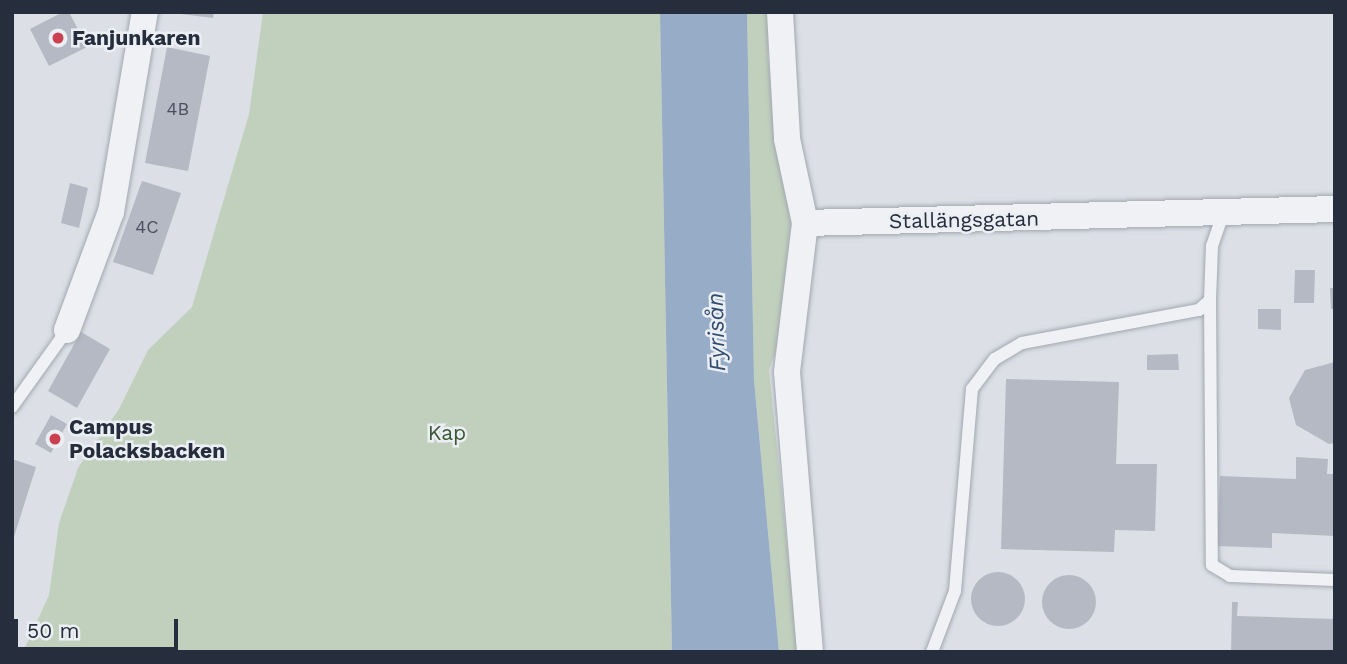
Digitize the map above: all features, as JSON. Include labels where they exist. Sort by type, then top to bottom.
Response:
[{"type":"street","points":[[67,330],[111,212],[145,12]]},
{"type":"street","points":[[780,12],[787,139],[805,223],[787,372],[810,652]]},
{"type":"street","name":"Stallängsgatan","points":[[805,223],[1223,215],[1335,209]]},
{"type":"lane","points":[[1223,215],[1212,246],[1210,300],[1212,565],[1230,576],[1335,580]]},
{"type":"lane","points":[[932,652],[955,591],[972,389],[995,359],[1053,332],[1164,319],[1210,300]]},
{"type":"lane","points":[[14,401],[67,330]]},
{"type":"green space","name":"Kap","points":[[263,12],[660,12],[672,652],[23,652],[49,595],[59,523],[78,468],[119,409],[148,350],[192,307],[249,114]]},
{"type":"green space","points":[[747,12],[769,12],[768,59],[792,221],[784,329],[769,370],[798,652],[779,652],[754,380]]},
{"type":"water","name":"Fyrisån","points":[[660,12],[747,12],[754,380],[779,652],[672,652]]},
{"type":"building","name":"Fanjunkaren","points":[[63,12],[69,12],[87,47],[49,66],[30,29]]},
{"type":"building","points":[[165,12],[214,12],[213,18]]},
{"type":"building","points":[[167,47],[210,56],[188,171],[145,163]]},
{"type":"building","points":[[142,181],[181,193],[153,275],[113,262]]},
{"type":"building","points":[[70,183],[88,188],[79,228],[61,223]]},
{"type":"building","points":[[1295,270],[1315,270],[1314,303],[1294,303]]},
{"type":"building","points":[[1330,288],[1335,288],[1335,309],[1331,309]]},
{"type":"building","points":[[1258,309],[1281,309],[1281,330],[1258,329]]},
{"type":"building","points":[[81,332],[110,349],[77,408],[48,391]]},
{"type":"building","points":[[1178,354],[1179,370],[1147,370],[1147,355]]},
{"type":"building","points":[[1335,362],[1335,443],[1329,444],[1296,425],[1289,398],[1305,370]]},
{"type":"building","points":[[1006,379],[1119,382],[1116,464],[1157,464],[1155,531],[1115,530],[1114,552],[1001,549]]},
{"type":"building","points":[[51,415],[67,424],[51,453],[35,444]]},
{"type":"building","points":[[1296,457],[1328,459],[1327,474],[1335,474],[1335,536],[1272,533],[1272,548],[1217,546],[1220,476],[1296,479]]},
{"type":"building","points":[[12,459],[36,467],[13,540],[12,540]]},
{"type":"building","points":[[998,572],[1017,580],[1025,599],[1017,618],[998,626],[979,618],[971,599],[979,580]]},
{"type":"building","points":[[1069,575],[1088,583],[1096,602],[1088,621],[1069,629],[1050,621],[1042,602],[1050,583]]},
{"type":"building","points":[[1232,602],[1238,602],[1237,616],[1335,619],[1335,652],[1231,652]]},
{"type":"place","name":"Fanjunkaren","points":[[58,38]]},
{"type":"place","name":"Campus Polacksbacken","points":[[55,439]]}]
